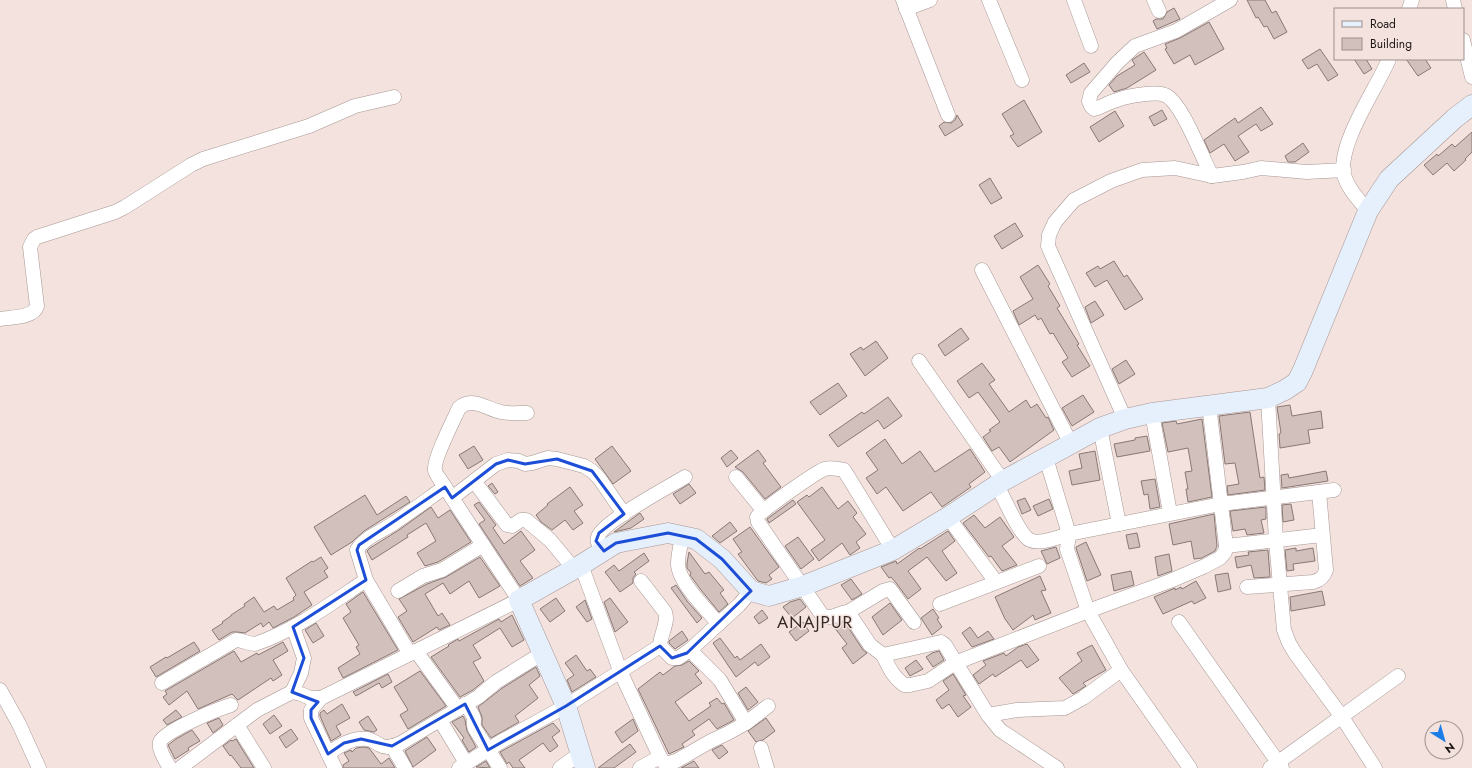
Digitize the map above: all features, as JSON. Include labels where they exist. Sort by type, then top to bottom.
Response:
[{"type":"main road","points":[[583,760],[566,706],[519,600],[578,567],[616,543],[668,534],[696,539],[722,559],[751,591],[769,596],[803,586],[893,550],[948,517],[1000,483],[1100,428],[1125,419],[1152,413],[1268,398],[1285,390],[1297,382],[1303,370],[1368,211],[1389,179],[1455,118],[1472,105]]},
{"type":"street","points":[[930,0],[905,4],[948,115]]},
{"type":"street","points":[[989,0],[1022,80]]},
{"type":"street","points":[[1074,0],[1091,46]]},
{"type":"street","points":[[1212,176],[1184,117],[1173,101],[1164,94],[1129,96],[1094,109],[1090,106],[1089,101],[1091,93],[1100,82],[1135,46],[1176,31],[1230,0]]},
{"type":"street","points":[[1464,44],[1472,76]]},
{"type":"street","points":[[1368,211],[1352,192],[1344,175],[1344,162],[1348,143],[1388,60]]},
{"type":"street","points":[[0,319],[30,314],[36,309],[37,306],[30,247],[34,239],[37,237],[115,212],[203,159],[309,126],[355,106],[394,97]]},
{"type":"street","points":[[1125,419],[1048,246],[1049,235],[1055,222],[1074,200],[1111,181],[1142,170],[1175,168],[1212,176],[1261,168],[1307,172],[1344,170]]},
{"type":"street","points":[[982,270],[1071,444]]},
{"type":"street","points":[[919,361],[1000,483],[1021,531],[1030,540],[1044,541],[1069,534],[1221,504],[1334,490]]},
{"type":"street","points":[[1268,398],[1279,585],[1284,630],[1289,643],[1342,717],[1375,768]]},
{"type":"street","points":[[292,692],[310,698],[321,698],[519,600],[434,470],[437,456],[459,408],[462,405],[474,403],[502,413],[527,413]]},
{"type":"street","points":[[848,612],[870,645],[883,655],[892,674],[904,685],[910,685],[928,681],[955,663],[1170,581],[1220,558],[1225,552],[1226,546],[1209,405]]},
{"type":"street","points":[[1152,413],[1170,513]]},
{"type":"street","points":[[1100,428],[1119,524]]},
{"type":"street","points":[[500,768],[475,729],[472,714],[462,706],[413,653],[366,580],[357,550],[359,545],[449,493],[474,481],[496,464],[508,460],[519,461],[525,464],[548,458],[584,466],[599,478],[624,514]]},
{"type":"street","points":[[1046,458],[1069,534],[1067,549],[1068,554],[1088,611],[1121,670],[1190,768]]},
{"type":"street","points":[[893,550],[844,470],[825,469],[764,510],[757,517],[758,522],[825,617],[832,617],[848,612],[883,591],[890,589],[914,622]]},
{"type":"street","points":[[604,551],[598,543],[597,539],[599,533],[624,514],[685,477]]},
{"type":"street","points":[[736,477],[764,510]]},
{"type":"street","points":[[474,481],[507,525],[512,526],[521,520],[526,520],[550,540],[578,567],[621,673],[660,757],[665,764],[676,761],[746,723],[768,706]]},
{"type":"street","points":[[1247,587],[1313,582],[1322,578],[1326,570],[1319,492]]},
{"type":"street","points":[[948,517],[996,582]]},
{"type":"street","points":[[1226,546],[1322,535]]},
{"type":"street","points":[[682,536],[678,564],[680,574],[719,624]]},
{"type":"street","points":[[398,591],[423,576],[442,570],[483,545]]},
{"type":"street","points":[[940,604],[1038,566]]},
{"type":"street","points":[[162,683],[236,640],[255,644],[281,634],[366,580]]},
{"type":"street","points":[[641,581],[665,612],[666,617],[660,638],[660,646],[672,658],[678,658],[690,650],[739,605],[751,591]]},
{"type":"street","points":[[1180,622],[1277,766],[1398,676]]},
{"type":"street","points":[[180,768],[257,710],[292,692],[301,673],[304,658],[293,627]]},
{"type":"street","points":[[883,655],[941,642],[945,645],[955,663],[994,722],[1057,768]]},
{"type":"street","points":[[440,720],[462,766],[621,673],[660,646]]},
{"type":"street","points":[[690,650],[720,680],[746,723]]},
{"type":"street","points":[[328,754],[344,743],[361,739],[369,739],[386,747],[401,743],[478,697],[496,682],[543,653]]},
{"type":"street","points":[[994,722],[1017,710],[1065,708],[1083,698],[1121,670]]},
{"type":"street","points":[[0,690],[19,724],[39,768]]},
{"type":"street","points":[[321,698],[312,710],[311,718],[335,768]]},
{"type":"street","points":[[170,768],[161,748],[160,744],[162,738],[182,726],[213,711],[231,705]]},
{"type":"street","points":[[237,725],[264,768]]},
{"type":"street","points":[[392,746],[405,768]]},
{"type":"street","points":[[761,748],[767,768]]},
{"type":"street","points":[[640,768],[660,757]]},
{"type":"street","points":[[560,768],[583,760]]},
{"type":"highlighted area","points":[[557,459],[592,471],[624,514],[599,533],[596,541],[604,551],[616,543],[668,533],[696,539],[722,559],[751,591],[687,653],[672,658],[660,646],[566,706],[488,750],[465,704],[392,746],[361,739],[344,743],[328,754],[311,718],[311,710],[318,702],[292,692],[304,658],[293,627],[366,580],[357,550],[359,545],[445,487],[452,498],[496,464],[508,460],[525,464]]},
{"type":"building","points":[[1247,0],[1265,0],[1272,13],[1276,11],[1287,32],[1274,39],[1267,26],[1264,27],[1258,17],[1256,18]]},
{"type":"building","points":[[1174,8],[1180,19],[1157,29],[1153,21],[1156,19],[1163,19],[1167,12]]},
{"type":"building","points":[[1209,22],[1224,49],[1195,65],[1190,55],[1174,64],[1165,49],[1167,48],[1165,44],[1180,38]]},
{"type":"building","points":[[1320,49],[1338,75],[1328,81],[1317,64],[1308,69],[1302,60]]},
{"type":"building","points":[[1144,52],[1156,70],[1127,88],[1114,92],[1109,85],[1117,76],[1135,65],[1132,60]]},
{"type":"building","points":[[1355,60],[1367,60],[1372,69],[1364,74]]},
{"type":"building","points":[[1407,60],[1426,60],[1431,68],[1418,76]]},
{"type":"building","points":[[1084,63],[1090,72],[1071,83],[1066,75]]},
{"type":"building","points":[[1024,100],[1042,132],[1018,147],[1010,136],[1014,134],[1002,114]]},
{"type":"building","points":[[1261,107],[1273,124],[1261,131],[1256,124],[1238,136],[1249,152],[1235,161],[1224,144],[1210,153],[1204,140],[1235,118],[1238,123]]},
{"type":"building","points":[[1162,110],[1167,119],[1154,126],[1149,117]]},
{"type":"building","points":[[1115,111],[1124,126],[1099,142],[1090,127]]},
{"type":"building","points":[[957,115],[963,125],[945,136],[939,126],[944,122],[951,123],[955,120]]},
{"type":"building","points":[[1472,132],[1472,152],[1454,171],[1447,163],[1433,175],[1424,165],[1452,144],[1455,147]]},
{"type":"building","points":[[1303,143],[1309,152],[1295,162],[1288,162],[1285,156]]},
{"type":"building","points":[[990,178],[1002,198],[991,204],[979,185]]},
{"type":"building","points":[[1015,223],[1023,236],[1002,249],[994,236]]},
{"type":"building","points":[[1114,261],[1124,277],[1127,275],[1143,299],[1125,310],[1107,280],[1095,287],[1086,273],[1098,266],[1100,269]]},
{"type":"building","points":[[1038,265],[1050,284],[1048,286],[1060,306],[1057,308],[1079,344],[1077,345],[1090,366],[1072,377],[1062,362],[1068,358],[1053,333],[1050,334],[1041,318],[1038,320],[1035,315],[1019,325],[1013,311],[1033,299],[1020,277]]},
{"type":"building","points":[[1095,301],[1104,315],[1091,323],[1085,307]]},
{"type":"building","points":[[961,328],[969,339],[945,356],[938,345]]},
{"type":"building","points":[[876,341],[888,358],[865,376],[850,354],[861,347],[863,350]]},
{"type":"building","points":[[1126,360],[1135,374],[1119,384],[1112,369]]},
{"type":"building","points":[[982,363],[995,380],[989,384],[1009,412],[1026,400],[1031,408],[1037,404],[1046,418],[1048,417],[1054,430],[1010,462],[999,447],[992,451],[983,437],[991,431],[989,430],[1000,422],[978,392],[969,398],[957,381]]},
{"type":"building","points":[[838,383],[847,396],[820,415],[810,402]]},
{"type":"building","points":[[1083,395],[1094,412],[1072,426],[1062,408]]},
{"type":"building","points":[[888,397],[902,416],[884,429],[878,420],[838,447],[829,435],[862,412],[864,414]]},
{"type":"building","points":[[1290,405],[1292,416],[1321,411],[1323,428],[1308,430],[1310,443],[1280,448],[1279,434],[1281,433],[1277,407]]},
{"type":"building","points":[[1250,412],[1260,478],[1264,477],[1265,490],[1228,495],[1227,486],[1239,484],[1235,463],[1225,464],[1219,416]]},
{"type":"building","points":[[1202,419],[1212,497],[1188,502],[1186,489],[1188,489],[1185,472],[1192,471],[1188,448],[1168,452],[1162,423],[1176,421],[1177,424]]},
{"type":"building","points":[[1147,436],[1150,451],[1117,457],[1114,444]]},
{"type":"building","points":[[885,439],[902,464],[920,451],[935,472],[970,449],[985,472],[969,484],[971,487],[942,507],[931,492],[903,511],[886,487],[877,494],[866,478],[878,470],[866,453]]},
{"type":"building","points":[[474,446],[483,460],[468,469],[459,455]]},
{"type":"building","points":[[612,446],[631,471],[613,484],[595,459]]},
{"type":"building","points":[[731,450],[738,458],[727,467],[721,458]]},
{"type":"building","points":[[758,450],[766,461],[763,463],[781,487],[765,499],[743,472],[735,467]]},
{"type":"building","points":[[1095,451],[1100,480],[1072,485],[1069,471],[1082,468],[1079,454]]},
{"type":"building","points":[[1326,471],[1328,481],[1282,488],[1281,475],[1288,474],[1289,478]]},
{"type":"building","points":[[1155,479],[1160,507],[1150,509],[1148,494],[1144,495],[1141,481]]},
{"type":"building","points":[[492,483],[498,492],[495,494],[488,486]]},
{"type":"building","points":[[689,484],[696,493],[680,504],[673,494]]},
{"type":"building","points":[[570,487],[583,505],[574,511],[583,523],[573,530],[565,520],[552,530],[541,522],[536,515],[548,505],[547,504]]},
{"type":"building","points":[[822,487],[838,509],[848,501],[857,513],[853,517],[866,534],[856,542],[860,548],[850,555],[842,543],[819,561],[811,550],[825,540],[797,502],[807,495],[809,497]]},
{"type":"building","points":[[365,495],[377,515],[406,496],[410,502],[364,531],[352,542],[331,555],[314,527]]},
{"type":"building","points":[[1025,498],[1031,510],[1022,514],[1017,501]]},
{"type":"building","points":[[1049,499],[1053,509],[1038,516],[1033,506]]},
{"type":"building","points":[[793,500],[796,504],[769,523],[767,519]]},
{"type":"building","points":[[479,502],[496,525],[493,528],[504,544],[521,531],[535,550],[520,561],[533,578],[520,586],[479,524],[485,520],[474,505]]},
{"type":"building","points":[[1291,504],[1294,520],[1283,522],[1282,505]]},
{"type":"building","points":[[431,507],[438,518],[450,510],[471,542],[438,562],[425,566],[417,553],[436,541],[426,523],[407,535],[408,537],[372,560],[367,551],[370,548],[399,530]]},
{"type":"building","points":[[1266,507],[1266,519],[1261,520],[1264,533],[1247,535],[1245,529],[1233,531],[1230,511]]},
{"type":"building","points":[[640,513],[644,519],[631,528],[614,532]]},
{"type":"building","points":[[1214,514],[1217,546],[1215,551],[1202,558],[1194,559],[1191,541],[1173,545],[1169,524]]},
{"type":"building","points":[[974,515],[985,528],[1000,517],[1014,537],[1002,546],[1017,565],[1002,571],[991,556],[989,557],[963,523]]},
{"type":"building","points":[[730,522],[737,531],[720,543],[712,536]]},
{"type":"building","points":[[750,527],[779,567],[769,575],[772,579],[766,583],[758,581],[738,554],[742,552],[733,539]]},
{"type":"building","points":[[948,531],[955,541],[942,551],[957,573],[946,581],[927,557],[908,571],[921,589],[908,599],[897,584],[891,577],[889,578],[881,567],[896,561],[897,564],[919,548],[920,549]]},
{"type":"building","points":[[1137,533],[1140,547],[1129,549],[1126,535]]},
{"type":"building","points":[[798,537],[814,559],[801,569],[785,546]]},
{"type":"building","points":[[1086,542],[1101,575],[1087,581],[1076,548]]},
{"type":"building","points":[[1056,547],[1060,558],[1047,564],[1041,551]]},
{"type":"building","points":[[1296,548],[1296,551],[1313,548],[1315,561],[1293,564],[1294,570],[1287,571],[1285,550]]},
{"type":"building","points":[[1268,550],[1270,577],[1254,578],[1251,565],[1237,568],[1235,557],[1249,555],[1248,552]]},
{"type":"building","points":[[689,552],[705,574],[709,572],[724,590],[720,593],[728,604],[719,612],[690,575],[691,573],[687,568]]},
{"type":"building","points":[[644,553],[649,561],[634,572],[636,574],[633,578],[633,583],[620,592],[605,572],[614,565],[619,571]]},
{"type":"building","points":[[1169,554],[1172,571],[1158,576],[1155,557]]},
{"type":"building","points":[[321,557],[328,568],[324,571],[328,577],[304,592],[312,605],[273,628],[269,622],[263,627],[261,623],[245,633],[232,632],[219,640],[212,630],[245,606],[244,604],[254,597],[264,612],[274,606],[277,610],[294,600],[293,598],[296,595],[286,578],[312,561],[313,562]]},
{"type":"building","points":[[480,557],[500,586],[479,598],[469,581],[450,594],[443,583],[425,594],[438,616],[442,613],[450,625],[439,630],[437,627],[413,642],[398,617],[407,611],[399,599],[427,584],[446,577]]},
{"type":"building","points":[[1131,571],[1134,585],[1114,591],[1111,575]]},
{"type":"building","points":[[1228,573],[1231,589],[1218,592],[1215,575]]},
{"type":"building","points":[[1040,576],[1046,590],[1041,591],[1051,613],[1035,620],[1033,615],[1013,630],[1005,619],[995,597]]},
{"type":"building","points":[[851,579],[862,594],[852,600],[841,585]]},
{"type":"building","points":[[1196,581],[1206,598],[1194,604],[1192,601],[1163,614],[1154,597],[1175,588],[1175,590],[1181,587],[1182,589]]},
{"type":"building","points":[[676,585],[687,601],[702,618],[697,623],[671,588]]},
{"type":"building","points":[[1322,591],[1325,605],[1291,611],[1290,597]]},
{"type":"building","points":[[363,592],[398,650],[343,678],[338,668],[360,654],[356,647],[359,645],[343,618],[351,612],[346,604]]},
{"type":"building","points":[[556,598],[565,611],[550,622],[540,609]]},
{"type":"building","points":[[610,598],[628,622],[615,632],[604,602]]},
{"type":"building","points":[[800,599],[806,607],[792,618],[783,607],[790,602]]},
{"type":"building","points":[[585,600],[592,619],[587,622],[576,607]]},
{"type":"building","points":[[890,603],[902,620],[883,635],[872,617]]},
{"type":"building","points":[[933,609],[939,618],[937,619],[942,627],[932,635],[921,618]]},
{"type":"building","points":[[762,610],[768,618],[759,624],[754,617]]},
{"type":"building","points":[[512,615],[524,640],[512,647],[500,628],[473,645],[481,658],[473,662],[484,681],[473,690],[460,697],[431,657],[458,639],[459,641],[499,619],[501,622]]},
{"type":"building","points":[[844,621],[863,650],[867,653],[853,664],[842,648],[847,644],[834,627]]},
{"type":"building","points":[[803,622],[809,631],[796,641],[789,632]]},
{"type":"building","points":[[316,623],[324,636],[313,643],[305,630]]},
{"type":"building","points":[[970,627],[978,638],[988,631],[994,639],[972,647],[962,633]]},
{"type":"building","points":[[682,631],[688,640],[675,649],[669,641]]},
{"type":"building","points":[[720,638],[735,658],[737,656],[740,660],[761,644],[770,657],[758,666],[755,662],[736,677],[713,643]]},
{"type":"building","points":[[194,642],[200,651],[156,677],[150,667]]},
{"type":"building","points":[[283,642],[288,651],[273,660],[282,675],[273,681],[271,678],[238,700],[232,694],[198,709],[187,691],[169,705],[163,697],[167,694],[165,691],[234,651],[241,662],[257,653],[258,655]]},
{"type":"building","points":[[1027,644],[1039,660],[1027,668],[1021,660],[995,677],[993,674],[979,684],[973,675],[986,665],[983,661],[1004,653],[1006,656],[1018,647]]},
{"type":"building","points":[[1092,645],[1106,670],[1083,683],[1086,686],[1073,694],[1059,678],[1082,661],[1077,653]]},
{"type":"building","points":[[939,651],[944,660],[933,667],[926,657]]},
{"type":"building","points":[[576,655],[587,671],[590,669],[596,677],[572,692],[567,680],[574,675],[565,663]]},
{"type":"building","points":[[916,660],[923,669],[910,676],[905,668]]},
{"type":"building","points":[[689,661],[699,671],[695,674],[702,683],[675,702],[689,721],[711,706],[709,703],[717,698],[722,704],[724,703],[734,720],[717,729],[709,719],[692,731],[695,735],[682,744],[684,747],[669,754],[638,689],[660,672],[663,675],[675,666],[682,665]]},
{"type":"building","points":[[536,667],[540,676],[529,685],[538,698],[515,716],[519,722],[491,738],[482,725],[482,717],[478,707],[501,689]]},
{"type":"building","points":[[420,671],[446,706],[408,729],[400,715],[408,710],[394,687]]},
{"type":"building","points":[[388,674],[392,682],[382,688],[379,683],[356,696],[353,692]]},
{"type":"building","points":[[953,674],[966,695],[963,696],[971,707],[958,717],[949,704],[942,709],[936,700],[949,690],[943,681]]},
{"type":"building","points":[[746,687],[758,702],[748,710],[738,693]]},
{"type":"building","points":[[342,704],[350,718],[336,726],[341,735],[331,741],[320,713],[324,710],[327,714]]},
{"type":"building","points":[[176,710],[182,717],[167,725],[163,720]]},
{"type":"building","points":[[274,715],[282,726],[270,734],[263,724]]},
{"type":"building","points":[[368,716],[377,730],[374,732],[364,730],[359,722]]},
{"type":"building","points":[[463,716],[467,731],[476,747],[469,752],[462,740],[464,738],[452,722]]},
{"type":"building","points":[[219,718],[223,725],[213,733],[207,723]]},
{"type":"building","points":[[766,718],[775,731],[763,740],[756,742],[748,731]]},
{"type":"building","points":[[633,719],[638,731],[622,743],[615,732]]},
{"type":"building","points":[[553,723],[560,731],[552,737],[558,746],[550,752],[543,743],[519,760],[525,768],[513,768],[509,762],[507,764],[500,752]]},
{"type":"building","points":[[291,729],[298,739],[286,748],[279,737]]},
{"type":"building","points":[[192,730],[200,741],[188,748],[189,750],[175,759],[168,745]]},
{"type":"building","points":[[427,737],[436,750],[413,767],[405,751]]},
{"type":"building","points":[[236,739],[254,768],[241,768],[223,746],[231,740]]},
{"type":"building","points":[[630,744],[636,752],[614,768],[598,768]]},
{"type":"building","points":[[722,745],[728,752],[719,759],[712,750]]},
{"type":"building","points":[[356,748],[369,748],[381,764],[389,758],[395,768],[343,768],[343,765],[349,761],[344,753],[351,750],[352,752]]},
{"type":"building","points":[[486,761],[490,768],[476,767]]},
{"type":"building","points":[[694,761],[699,768],[681,768]]},
{"type":"district","name":"ANAJPUR","points":[[815,622]]}]
